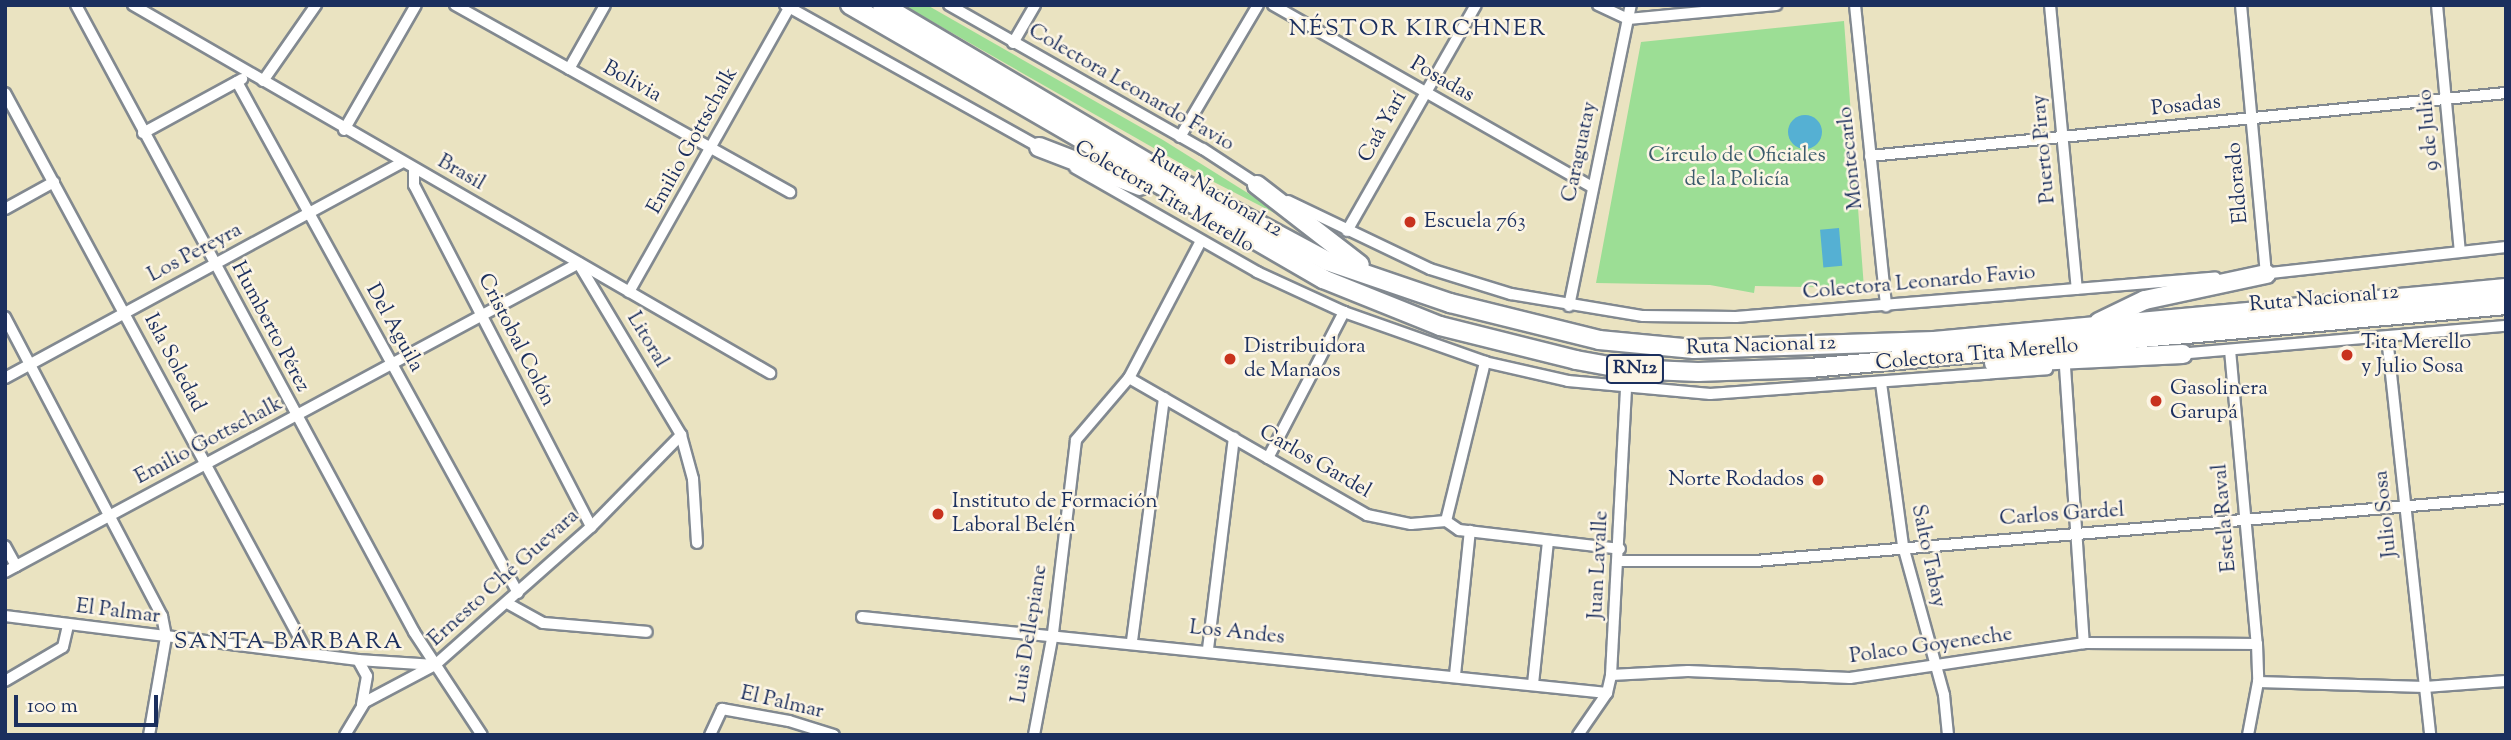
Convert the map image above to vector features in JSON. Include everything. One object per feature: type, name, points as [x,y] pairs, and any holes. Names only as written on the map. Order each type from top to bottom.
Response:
[{"type":"highway","name":"Ruta Nacional 12","points":[[850,5],[1216,220],[1322,279],[1440,326],[1513,347],[1626,369],[1698,372],[1865,364],[2506,305]]},
{"type":"highway","name":"Ruta Nacional 12","points":[[882,5],[1273,235],[1390,284],[1517,323],[1599,340],[1694,349],[1934,341],[2506,288]]},
{"type":"highway","points":[[1039,147],[1081,160],[1216,220]]},
{"type":"highway","points":[[1257,185],[1326,242],[1390,284]]},
{"type":"highway","points":[[2090,327],[2145,300],[2266,274]]},
{"type":"highway","points":[[1865,364],[1925,367],[2183,354]]},
{"type":"street","name":"Humberto Pérez","points":[[76,5],[296,415],[435,665],[482,735]]},
{"type":"street","name":"Brasil","points":[[133,5],[344,130],[770,373]]},
{"type":"street","points":[[263,81],[316,5]]},
{"type":"street","points":[[344,130],[416,5]]},
{"type":"street","name":"Bolivia","points":[[455,5],[790,192]]},
{"type":"street","points":[[569,69],[605,5]]},
{"type":"street","name":"Colectora Leonardo Favio","points":[[949,5],[1180,137],[1257,185],[1347,232],[1430,269],[1569,306],[1643,316],[1736,317],[2266,274],[2506,247]]},
{"type":"street","points":[[1013,43],[1035,5]]},
{"type":"street","points":[[1180,137],[1258,5]]},
{"type":"street","name":"Posadas","points":[[1273,5],[1592,187]]},
{"type":"street","name":"Caá Yarí","points":[[1347,232],[1476,5]]},
{"type":"street","points":[[1598,5],[1628,19],[1776,5]]},
{"type":"street","name":"Caraguatay","points":[[1569,306],[1631,5]]},
{"type":"street","name":"Montecarlo","points":[[1855,5],[1886,306]]},
{"type":"street","name":"Puerto Piray","points":[[2050,5],[2077,289]]},
{"type":"street","name":"Eldorado","points":[[2241,5],[2266,274]]},
{"type":"street","name":"9 de Julio","points":[[2437,5],[2460,251]]},
{"type":"street","name":"Colectora Tita Merello","points":[[787,7],[1039,147],[1201,241],[1345,312],[1485,362],[1626,389],[1710,394],[1881,383],[2506,326]]},
{"type":"street","name":"Emilio Gottschalk","points":[[629,292],[711,149],[787,7]]},
{"type":"street","points":[[143,133],[250,75]]},
{"type":"street","name":"Del Aguila","points":[[237,82],[518,593]]},
{"type":"street","name":"Isla Soledad","points":[[5,93],[307,652]]},
{"type":"street","name":"Posadas","points":[[1870,156],[2506,93]]},
{"type":"street","name":"Los Pereyra","points":[[5,378],[402,162]]},
{"type":"street","name":"Cristobal Colón","points":[[414,169],[414,185],[591,527]]},
{"type":"street","points":[[5,209],[54,182]]},
{"type":"street","name":"Luis Dellepiane","points":[[1034,735],[1053,633],[1076,440],[1129,378],[1201,241]]},
{"type":"street","name":"Emilio Gottschalk","points":[[5,572],[579,263]]},
{"type":"street","name":"Litoral","points":[[579,263],[681,435],[693,479],[697,543]]},
{"type":"street","points":[[1268,458],[1345,312]]},
{"type":"street","points":[[5,317],[112,515],[162,616],[166,637],[149,735]]},
{"type":"street","name":"Julio Sosa","points":[[2387,337],[2430,735]]},
{"type":"street","name":"Estela Raval","points":[[2230,350],[2258,682],[2248,735]]},
{"type":"street","points":[[1446,521],[1485,362]]},
{"type":"street","points":[[2065,367],[2080,533],[2084,643]]},
{"type":"street","name":"Carlos Gardel","points":[[1129,378],[1367,515],[1411,524],[1446,521],[1470,531],[1620,555],[1755,561],[1903,546],[2245,524],[2506,498]]},
{"type":"street","name":"Salto Tabay","points":[[1881,383],[1903,546],[1944,695],[1948,735]]},
{"type":"street","name":"Juan Lavalle","points":[[1578,735],[1607,693],[1611,675],[1620,555],[1626,389]]},
{"type":"street","points":[[1132,641],[1164,398]]},
{"type":"street","name":"Ernesto Ché Guevara","points":[[362,705],[435,665],[591,527],[681,435]]},
{"type":"street","points":[[1208,649],[1234,438]]},
{"type":"street","points":[[1455,675],[1470,531]]},
{"type":"street","points":[[1534,684],[1548,542]]},
{"type":"street","points":[[5,547],[16,566]]},
{"type":"street","points":[[507,603],[542,623],[647,632]]},
{"type":"street","name":"El Palmar","points":[[5,617],[358,660],[435,665]]},
{"type":"street","name":"Los Andes","points":[[862,617],[1132,641],[1607,693]]},
{"type":"street","points":[[5,681],[63,647],[68,626]]},
{"type":"street","name":"Polaco Goyeneche","points":[[1611,675],[1688,671],[1850,678],[2084,643],[2256,645]]},
{"type":"street","points":[[345,735],[362,705],[368,677],[358,660]]},
{"type":"street","points":[[2258,682],[2426,687],[2506,681]]},
{"type":"street","name":"El Palmar","points":[[710,735],[722,709],[789,721],[834,735]]},
{"type":"green space","points":[[903,5],[927,5],[1163,140],[1302,227],[1208,179]]},
{"type":"green space","name":"Círculo de Oficiales de la Policía","points":[[1844,21],[1864,288],[1755,286],[1754,293],[1710,285],[1596,283],[1641,42]]},
{"type":"water","points":[[1805,115],[1817,120],[1822,132],[1817,144],[1805,149],[1793,144],[1788,132],[1793,120]]},
{"type":"water","points":[[1839,228],[1842,266],[1823,268],[1820,230]]},
{"type":"place","name":"Escuela 763","points":[[1410,222]]},
{"type":"place","name":"Tita Merello y Julio Sosa","points":[[2347,355]]},
{"type":"place","name":"Distribuidora de Manaos","points":[[1230,359]]},
{"type":"place","name":"Gasolinera Garupá","points":[[2156,401]]},
{"type":"place","name":"Norte Rodados","points":[[1818,480]]},
{"type":"place","name":"Instituto de Formación Laboral Belén","points":[[938,514]]},
{"type":"district","name":"NÉSTOR KIRCHNER","points":[[1418,30]]},
{"type":"district","name":"SANTA BÁRBARA","points":[[289,643]]}]
